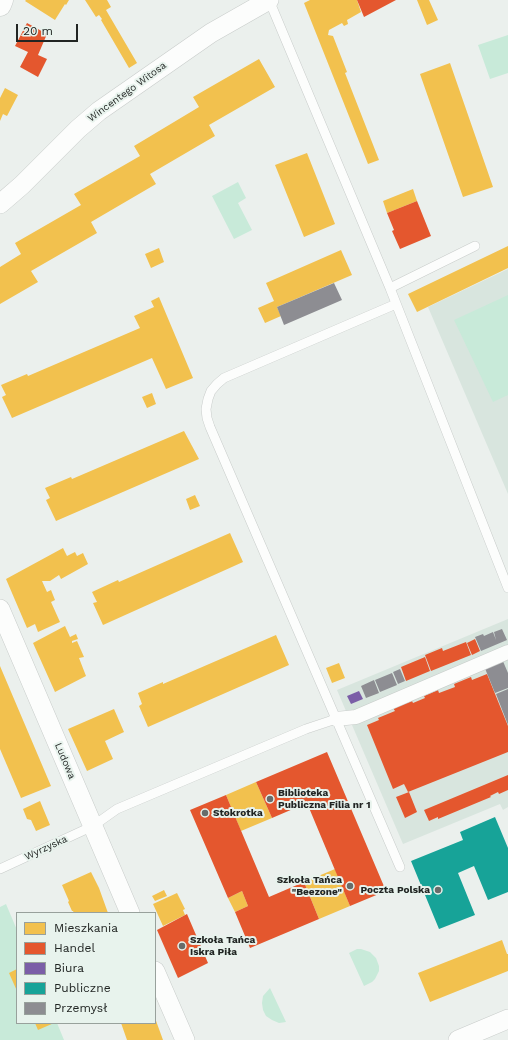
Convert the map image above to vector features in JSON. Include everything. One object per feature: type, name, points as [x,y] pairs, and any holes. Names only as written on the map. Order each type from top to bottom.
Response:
[{"type":"street","points":[[0,4],[2,0]]},
{"type":"street","name":"Wincentego Witosa","points":[[0,204],[22,185],[78,129],[99,111],[211,33],[269,0]]},
{"type":"street","name":"Ludowa","points":[[0,609],[130,912]]},
{"type":"street","points":[[336,719],[356,717],[508,652]]},
{"type":"street","points":[[156,973],[184,1040]]},
{"type":"street","points":[[458,1040],[508,1019]]},
{"type":"lane","points":[[269,0],[390,288],[508,588]]},
{"type":"lane","points":[[390,288],[475,246]]},
{"type":"lane","points":[[396,304],[224,378],[211,391],[206,409],[210,427],[400,867]]},
{"type":"lane","name":"Wyrzyska","points":[[0,869],[93,826],[117,809],[306,729],[336,719]]},
{"type":"shaded area","points":[[508,269],[508,494],[428,307]]},
{"type":"shaded area","points":[[508,619],[508,807],[503,810],[500,804],[403,844],[337,690]]},
{"type":"green space","points":[[508,35],[508,73],[490,79],[478,45]]},
{"type":"green space","points":[[238,182],[246,198],[238,203],[252,230],[234,239],[212,196]]},
{"type":"green space","points":[[508,295],[508,395],[493,402],[454,320]]},
{"type":"green space","points":[[6,904],[16,928],[16,1024],[57,1024],[64,1040],[0,1040],[0,907]]},
{"type":"green space","points":[[357,949],[370,952],[376,958],[379,966],[379,971],[375,979],[364,986],[349,953]]},
{"type":"green space","points":[[270,988],[286,1022],[279,1023],[272,1020],[266,1016],[263,1010],[263,996]]},
{"type":"building: Mieszkania","points":[[69,0],[55,20],[25,1]]},
{"type":"building: Mieszkania","points":[[85,0],[107,0],[111,7],[106,10],[137,63],[129,68],[101,20],[102,19],[99,15],[96,17]]},
{"type":"building: Mieszkania","points":[[310,0],[357,0],[361,12],[347,20],[348,24],[344,26],[342,23],[329,30],[328,35],[333,36],[347,72],[345,73],[379,160],[368,164],[304,3]]},
{"type":"building: Mieszkania","points":[[417,0],[429,0],[438,20],[427,25]]},
{"type":"building: Mieszkania","points":[[259,59],[275,87],[209,125],[215,136],[150,174],[156,184],[91,222],[97,233],[31,271],[38,282],[0,304],[0,267],[21,254],[15,243],[81,205],[74,194],[140,156],[134,146],[199,107],[193,97]]},
{"type":"building: Mieszkania","points":[[450,63],[493,187],[463,197],[420,74]]},
{"type":"building: Mieszkania","points":[[5,88],[18,95],[7,116],[3,114],[0,121],[0,98]]},
{"type":"building: Mieszkania","points":[[307,153],[335,224],[304,237],[275,165]]},
{"type":"building: Mieszkania","points":[[413,189],[417,201],[387,213],[383,201]]},
{"type":"building: Mieszkania","points":[[508,246],[508,268],[417,312],[408,294]]},
{"type":"building: Mieszkania","points":[[159,248],[164,262],[151,268],[145,254]]},
{"type":"building: Mieszkania","points":[[341,250],[352,275],[277,307],[281,316],[265,323],[258,308],[274,301],[266,283]]},
{"type":"building: Mieszkania","points":[[159,297],[193,378],[166,389],[152,358],[12,418],[2,397],[6,395],[1,385],[27,374],[28,376],[140,328],[134,316],[154,307],[151,301]]},
{"type":"building: Mieszkania","points":[[152,393],[156,404],[147,408],[142,397]]},
{"type":"building: Mieszkania","points":[[184,431],[199,459],[56,521],[46,500],[50,498],[45,488],[71,477],[72,479]]},
{"type":"building: Mieszkania","points":[[195,495],[200,506],[190,510],[186,499]]},
{"type":"building: Mieszkania","points":[[230,533],[243,562],[103,625],[93,603],[97,602],[92,592],[118,580],[119,582]]},
{"type":"building: Mieszkania","points":[[63,548],[67,556],[75,552],[77,556],[83,553],[88,564],[61,579],[59,575],[50,581],[42,581],[47,592],[51,590],[55,600],[51,602],[60,622],[38,632],[35,624],[27,628],[6,579]]},
{"type":"building: Mieszkania","points":[[65,626],[70,637],[76,634],[78,639],[72,641],[72,643],[77,641],[84,657],[79,658],[86,676],[55,692],[33,643]]},
{"type":"building: Mieszkania","points":[[276,635],[289,665],[148,727],[139,706],[142,704],[138,693],[163,682],[163,684]]},
{"type":"building: Mieszkania","points":[[339,663],[345,678],[332,683],[326,668]]},
{"type":"building: Mieszkania","points":[[0,666],[51,786],[21,798],[0,749]]},
{"type":"building: Mieszkania","points":[[114,709],[124,732],[105,741],[113,759],[87,771],[68,729]]},
{"type":"building: Mieszkania","points":[[256,782],[272,818],[241,831],[226,795]]},
{"type":"building: Mieszkania","points":[[40,801],[50,825],[36,831],[31,820],[27,819],[23,809]]},
{"type":"building: Mieszkania","points":[[335,869],[350,906],[319,919],[304,882]]},
{"type":"building: Mieszkania","points":[[91,872],[99,888],[108,912],[74,912],[62,885]]},
{"type":"building: Mieszkania","points":[[164,890],[167,896],[155,901],[152,896]]},
{"type":"building: Mieszkania","points":[[242,891],[248,906],[235,912],[228,898]]},
{"type":"building: Mieszkania","points":[[177,893],[185,909],[183,910],[185,915],[163,926],[153,904]]},
{"type":"building: Mieszkania","points":[[502,940],[508,954],[508,971],[430,1002],[418,973]]},
{"type":"building: Mieszkania","points":[[16,970],[16,989],[9,973]]},
{"type":"building: Mieszkania","points":[[156,1021],[163,1040],[127,1040],[121,1024],[156,1024]]},
{"type":"building: Mieszkania","points":[[35,1024],[52,1024],[38,1030]]},
{"type":"building: Handel","points":[[357,0],[396,0],[364,17]]},
{"type":"building: Handel","points":[[27,23],[47,34],[38,55],[47,59],[38,77],[20,67],[28,52],[15,46]]},
{"type":"building: Handel","points":[[417,201],[431,236],[400,249],[392,231],[394,230],[387,213]]},
{"type":"building: Handel","points":[[475,639],[480,651],[472,655],[467,643]]},
{"type":"building: Handel","points":[[466,642],[471,655],[431,671],[425,655],[442,648],[443,651]]},
{"type":"building: Handel","points":[[425,657],[430,671],[406,681],[401,667]]},
{"type":"building: Handel","points":[[487,674],[508,726],[508,752],[408,792],[404,784],[393,789],[367,725],[379,720],[378,718],[395,711],[393,708],[412,701],[413,703],[438,690],[439,693],[455,687],[454,684],[471,677],[472,680]]},
{"type":"building: Handel","points":[[327,752],[386,891],[350,906],[307,803],[272,818],[256,782]]},
{"type":"building: Handel","points":[[508,775],[508,790],[499,794],[498,792],[490,796],[491,797],[438,819],[438,817],[429,821],[424,810]]},
{"type":"building: Handel","points":[[409,792],[417,812],[405,818],[396,797]]},
{"type":"building: Handel","points":[[226,795],[269,897],[304,882],[319,919],[250,948],[235,912],[248,906],[242,891],[228,898],[190,810]]},
{"type":"building: Handel","name":"Szkoła Tańca Iskra Piła","points":[[187,914],[208,963],[178,978],[157,930]]},
{"type":"building: Biura","points":[[359,691],[363,699],[351,704],[347,696]]},
{"type":"building: Publiczne","points":[[495,817],[508,848],[508,892],[488,900],[474,866],[458,873],[475,915],[439,929],[411,861],[463,840],[460,832]]},
{"type":"building: Przemysł","points":[[334,283],[342,300],[284,325],[277,307]]},
{"type":"building: Przemysł","points":[[502,629],[507,640],[481,651],[475,637],[483,634],[484,636],[493,632],[496,640],[494,632]]},
{"type":"building: Przemysł","points":[[502,659],[508,673],[508,688],[495,693],[484,666]]},
{"type":"building: Przemysł","points":[[400,669],[405,681],[398,684],[393,672]]},
{"type":"building: Przemysł","points":[[392,673],[397,685],[380,692],[375,680]]},
{"type":"building: Przemysł","points":[[374,680],[379,693],[366,698],[361,686]]},
{"type":"building: Przemysł","points":[[508,689],[508,725],[496,694]]},
{"type":"place","name":"Biblioteka Publiczna Filia nr 1","points":[[270,799]]},
{"type":"place","name":"Stokrotka","points":[[205,813]]},
{"type":"place","name":"Szkoła Tańca \"Beezone\"","points":[[350,886]]},
{"type":"place","name":"Poczta Polska","points":[[438,890]]},
{"type":"place","name":"Szkoła Tańca Iskra Piła","points":[[182,946]]}]
